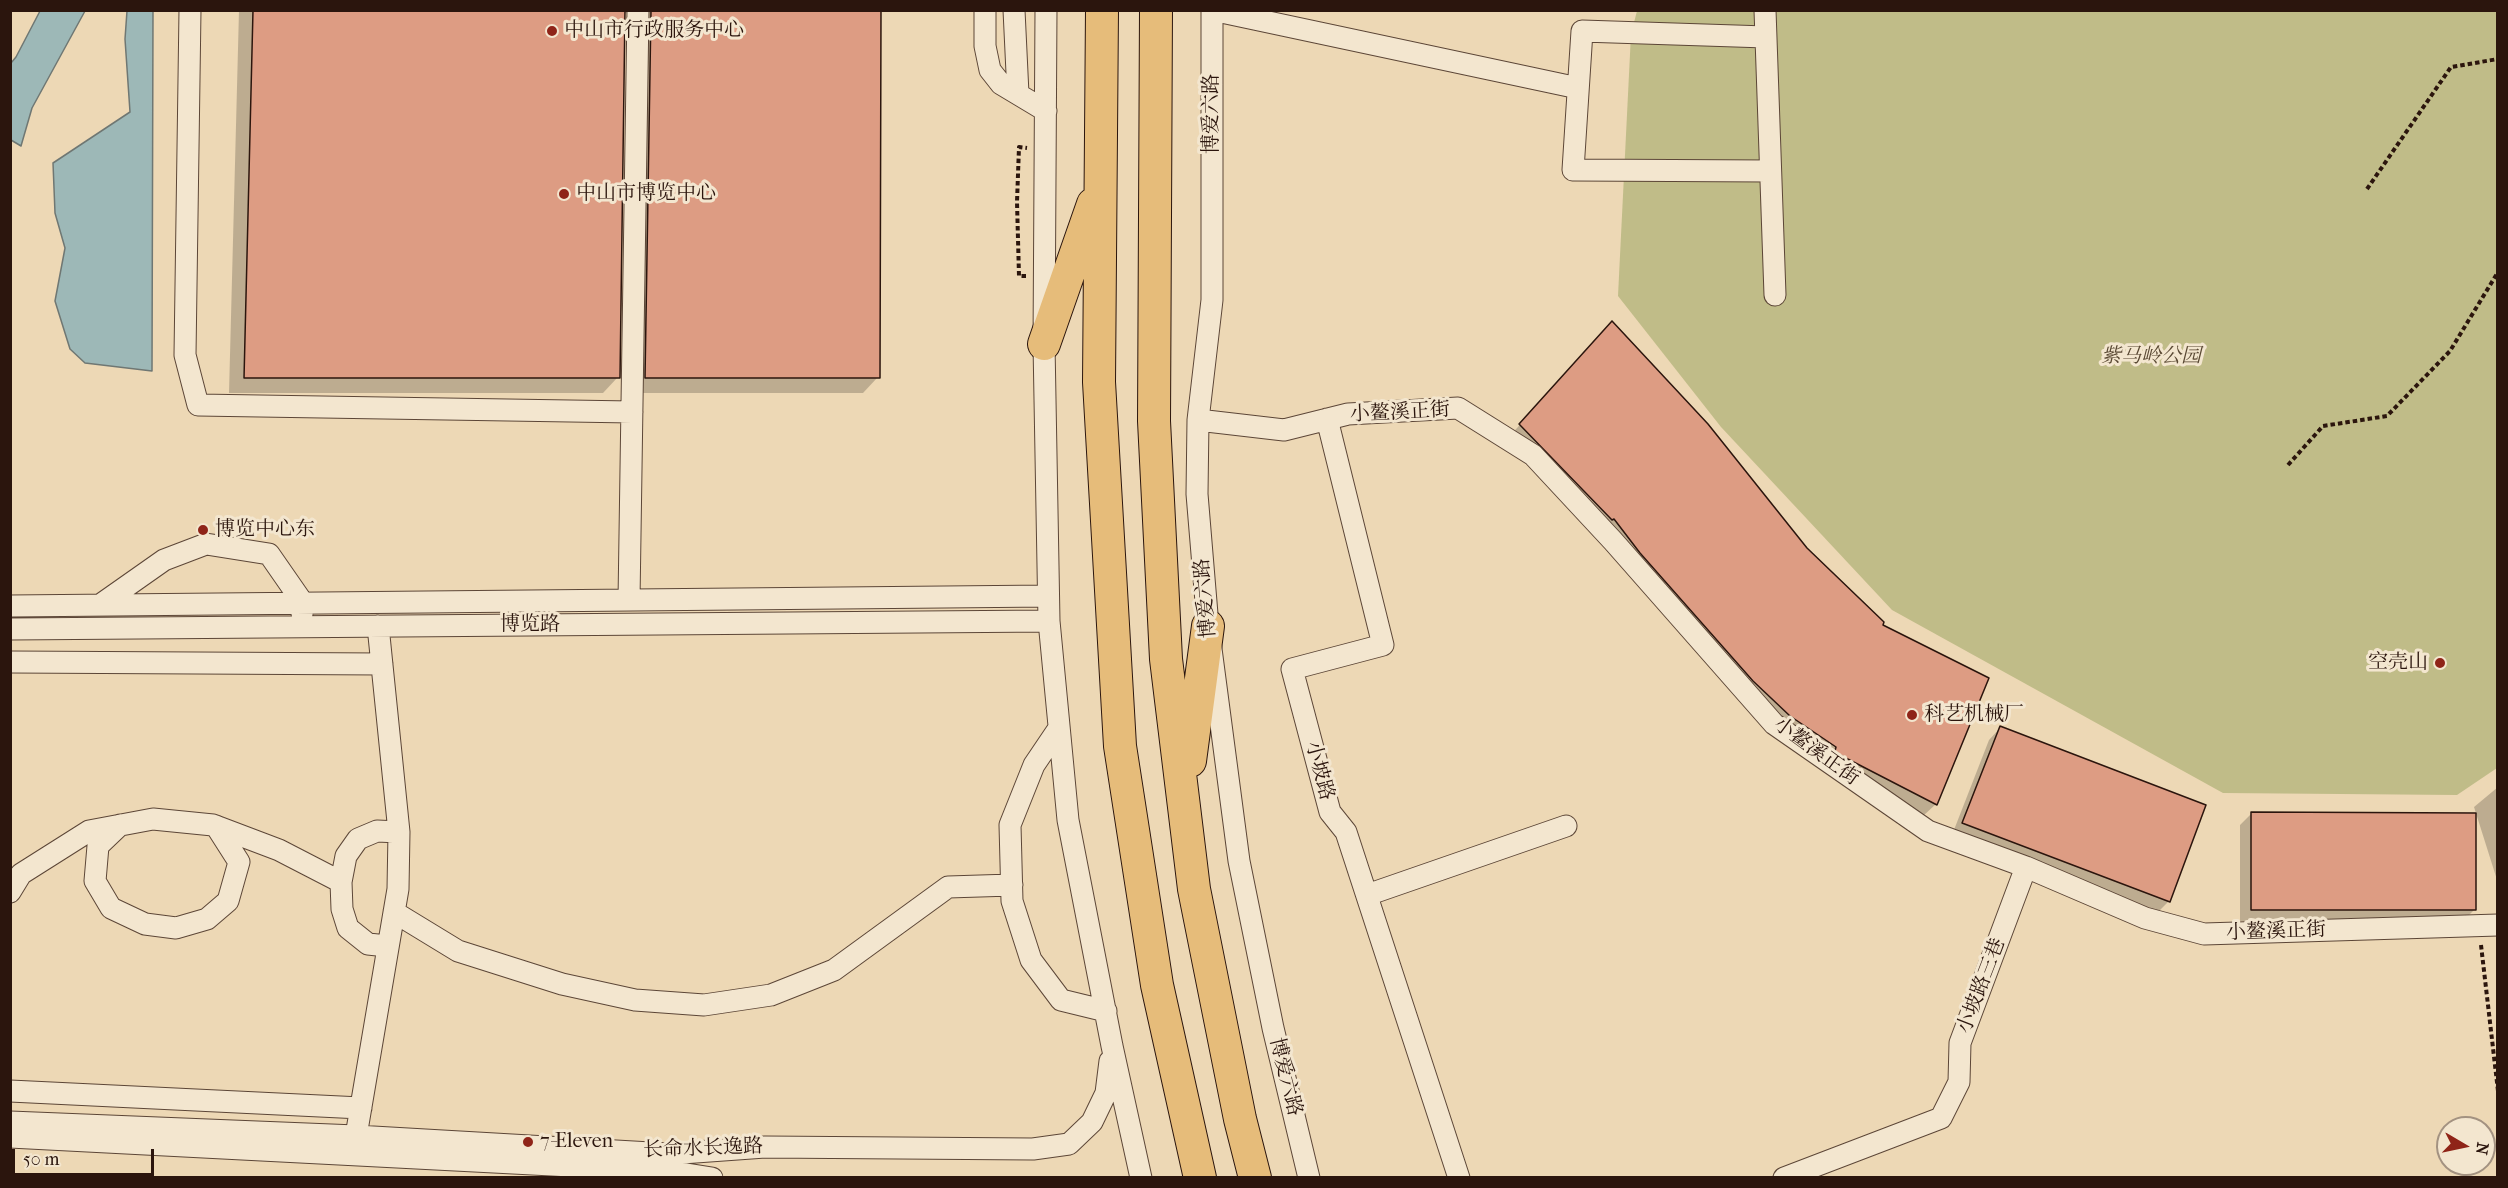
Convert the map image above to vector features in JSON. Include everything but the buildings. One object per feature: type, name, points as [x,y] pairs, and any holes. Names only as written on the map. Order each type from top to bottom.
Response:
[{"type":"highway","points":[[1102,10],[1099,382],[1120,746],[1157,985],[1200,1178]]},
{"type":"highway","points":[[1156,10],[1154,421],[1166,659],[1194,889],[1240,1119],[1255,1178]]},
{"type":"highway","points":[[1044,344],[1102,178]]},
{"type":"highway","points":[[1184,806],[1208,626]]},
{"type":"street","points":[[190,10],[185,355],[198,405],[632,412]]},
{"type":"street","points":[[629,600],[638,10]]},
{"type":"street","points":[[984,10],[985,46],[990,70],[1001,84],[1046,111]]},
{"type":"street","points":[[1014,10],[1018,94]]},
{"type":"street","points":[[1046,10],[1044,344],[1049,621],[1068,820],[1112,1046],[1141,1178]]},
{"type":"street","points":[[1212,10],[1578,88]]},
{"type":"street","name":"博爱六路","points":[[1212,10],[1212,300],[1198,420],[1197,494],[1208,626],[1239,861],[1273,1028],[1309,1178]]},
{"type":"street","points":[[1765,10],[1775,295]]},
{"type":"street","points":[[1766,37],[1582,31],[1573,170],[1770,171]]},
{"type":"street","name":"小鳌溪正街","points":[[1198,420],[1284,429],[1348,414],[1458,408],[1533,455],[1613,541],[1774,724],[1928,831],[2026,867],[2145,918],[2204,934],[2488,926]]},
{"type":"street","name":"小坡路","points":[[1327,419],[1383,645],[1292,669],[1330,812],[1346,832],[1459,1178]]},
{"type":"street","points":[[100,605],[164,560],[206,544],[269,554],[303,603],[302,627]]},
{"type":"street","name":"博览路","points":[[10,606],[1048,596]]},
{"type":"street","name":"博览路","points":[[10,629],[1049,621]]},
{"type":"street","points":[[356,1136],[398,889],[399,832],[378,626]]},
{"type":"street","points":[[10,662],[382,664]]},
{"type":"street","points":[[1059,728],[1034,765],[1010,825],[1012,901],[1031,960],[1061,1000],[1106,1011]]},
{"type":"street","points":[[10,892],[21,874],[89,831],[153,819],[216,826],[279,850],[341,882]]},
{"type":"street","points":[[120,825],[98,846],[95,881],[111,908],[145,924],[176,928],[207,919],[228,900],[239,862],[216,826]]},
{"type":"street","points":[[1367,895],[1566,826]]},
{"type":"street","points":[[387,946],[368,944],[348,928],[342,909],[341,882],[346,856],[358,839],[377,831],[399,832]]},
{"type":"street","name":"小坡路三巷","points":[[1784,1178],[1941,1118],[1959,1082],[1960,1043],[2026,867]]},
{"type":"street","points":[[394,912],[458,951],[562,984],[634,1000],[704,1005],[771,995],[834,970],[948,887],[1012,885]]},
{"type":"street","name":"长命水长逸路","points":[[10,1122],[356,1136],[562,1164],[765,1147],[1033,1149],[1069,1144],[1092,1122],[1106,1093],[1112,1046]]},
{"type":"street","points":[[10,1091],[361,1108]]},
{"type":"street","name":"长命水长逸路","points":[[10,1137],[562,1164],[668,1171],[712,1178]]},
{"type":"path","points":[[2367,189],[2451,68],[2498,59]]},
{"type":"path","points":[[1045,276],[1019,276],[1017,202],[1019,147],[1046,148]]},
{"type":"path","points":[[2288,465],[2323,426],[2387,416],[2450,351],[2498,272]]},
{"type":"path","points":[[2488,926],[2498,1091]]},
{"type":"green space","name":"紫马岭公园","points":[[1637,11],[2497,11],[2497,768],[2457,795],[2223,793],[1892,610],[1721,427],[1618,296],[1631,34]]},
{"type":"water","points":[[40,11],[85,11],[32,108],[21,146],[11,140],[11,63]]},
{"type":"water","points":[[127,11],[153,11],[152,371],[85,363],[70,349],[55,301],[65,248],[55,213],[53,163],[130,112],[125,39]]},
{"type":"place","name":"中山市行政服务中心","points":[[552,31]]},
{"type":"place","name":"中山市博览中心","points":[[564,194]]},
{"type":"place","name":"博览中心东","points":[[203,530]]},
{"type":"place","name":"空壳山","points":[[2440,663]]},
{"type":"place","name":"科艺机械厂","points":[[1912,715]]},
{"type":"place","name":"7-Eleven","points":[[528,1142]]}]
